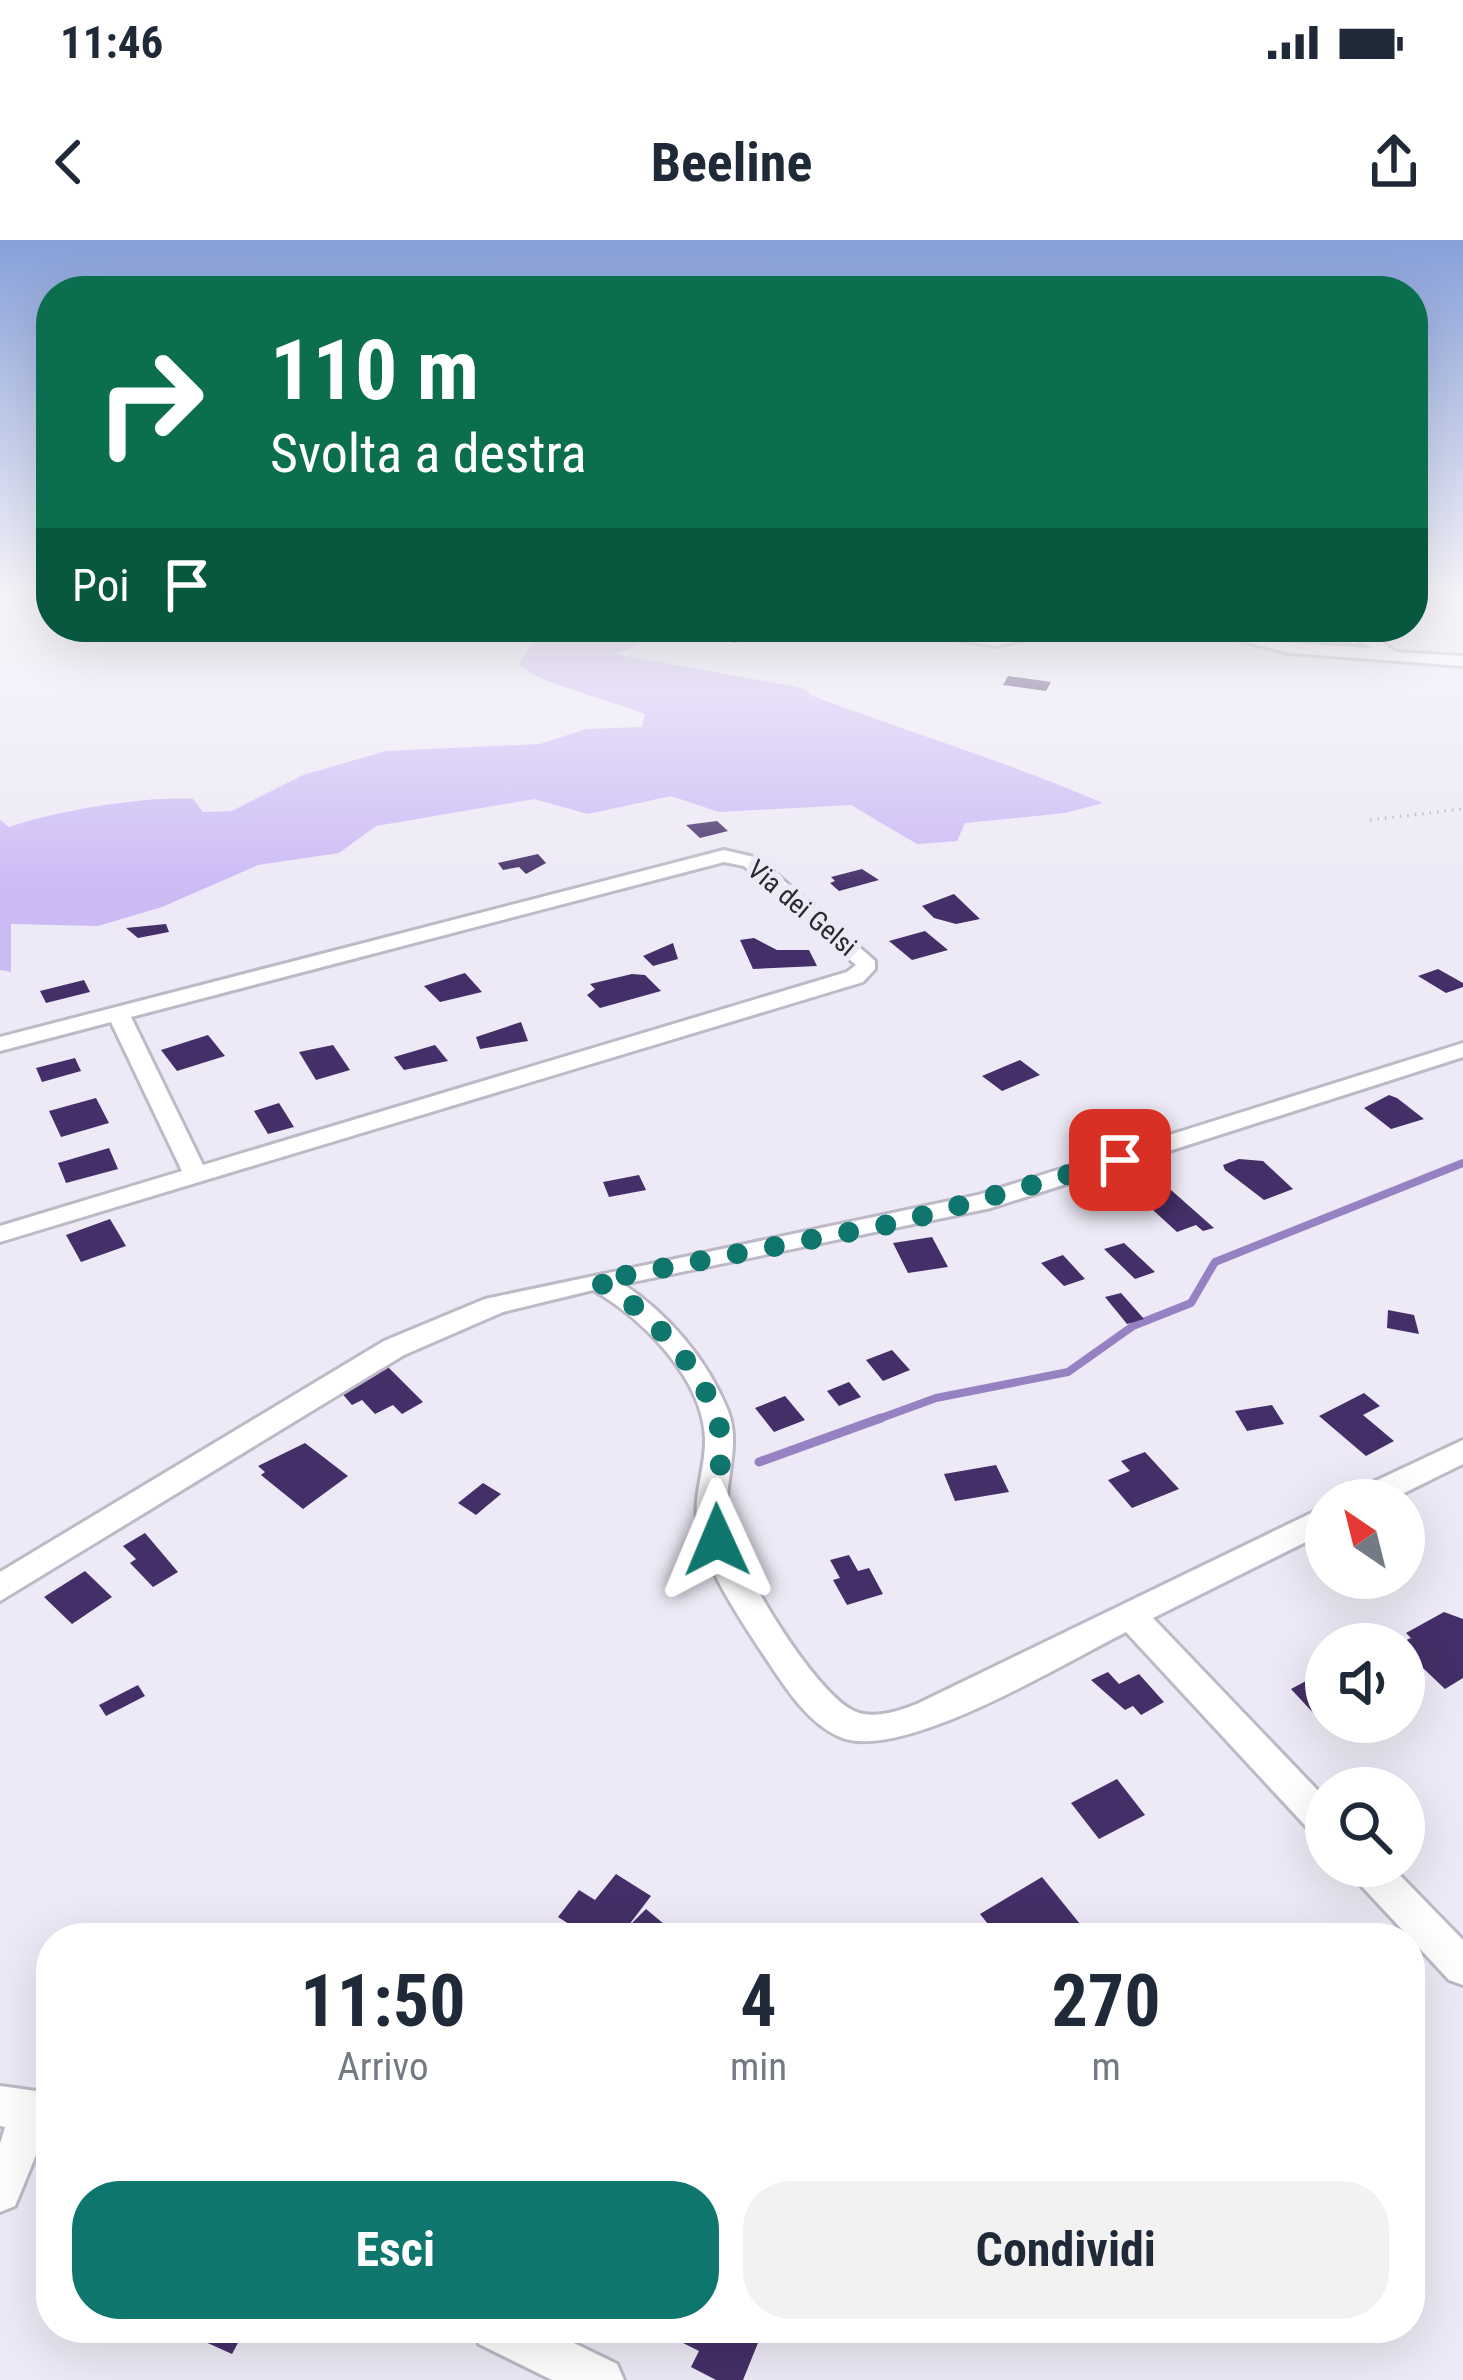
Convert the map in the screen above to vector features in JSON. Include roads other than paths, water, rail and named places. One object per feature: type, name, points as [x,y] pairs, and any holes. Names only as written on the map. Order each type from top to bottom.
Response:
[{"type":"street","name":"Via dei Gelsi","points":[[0,1044],[730,856],[751,862],[868,965],[855,977],[0,1234]]},
{"type":"street","points":[[118,1013],[196,1175]]},
{"type":"street","points":[[0,1588],[412,1338],[495,1304],[959,1208],[1463,1050]]},
{"type":"street","points":[[596,1281],[647,1314],[710,1403],[721,1433],[712,1510],[723,1558],[769,1634],[837,1721],[875,1729],[906,1723],[1305,1528]]},
{"type":"street","points":[[1405,1479],[1463,1450]]},
{"type":"street","points":[[1130,1615],[1305,1801]]},
{"type":"street","points":[[1387,1887],[1421,1923]]},
{"type":"street","points":[[1425,1927],[1463,1967]]},
{"type":"street","points":[[0,2191],[22,2143],[27,2110]]},
{"type":"street","points":[[526,2343],[601,2380]]},
{"type":"waterway","points":[[873,1421],[936,1398],[1068,1372],[1133,1326],[1191,1303],[1215,1262],[1463,1163]]},
{"type":"waterway","points":[[759,1462],[881,1418]]}]
